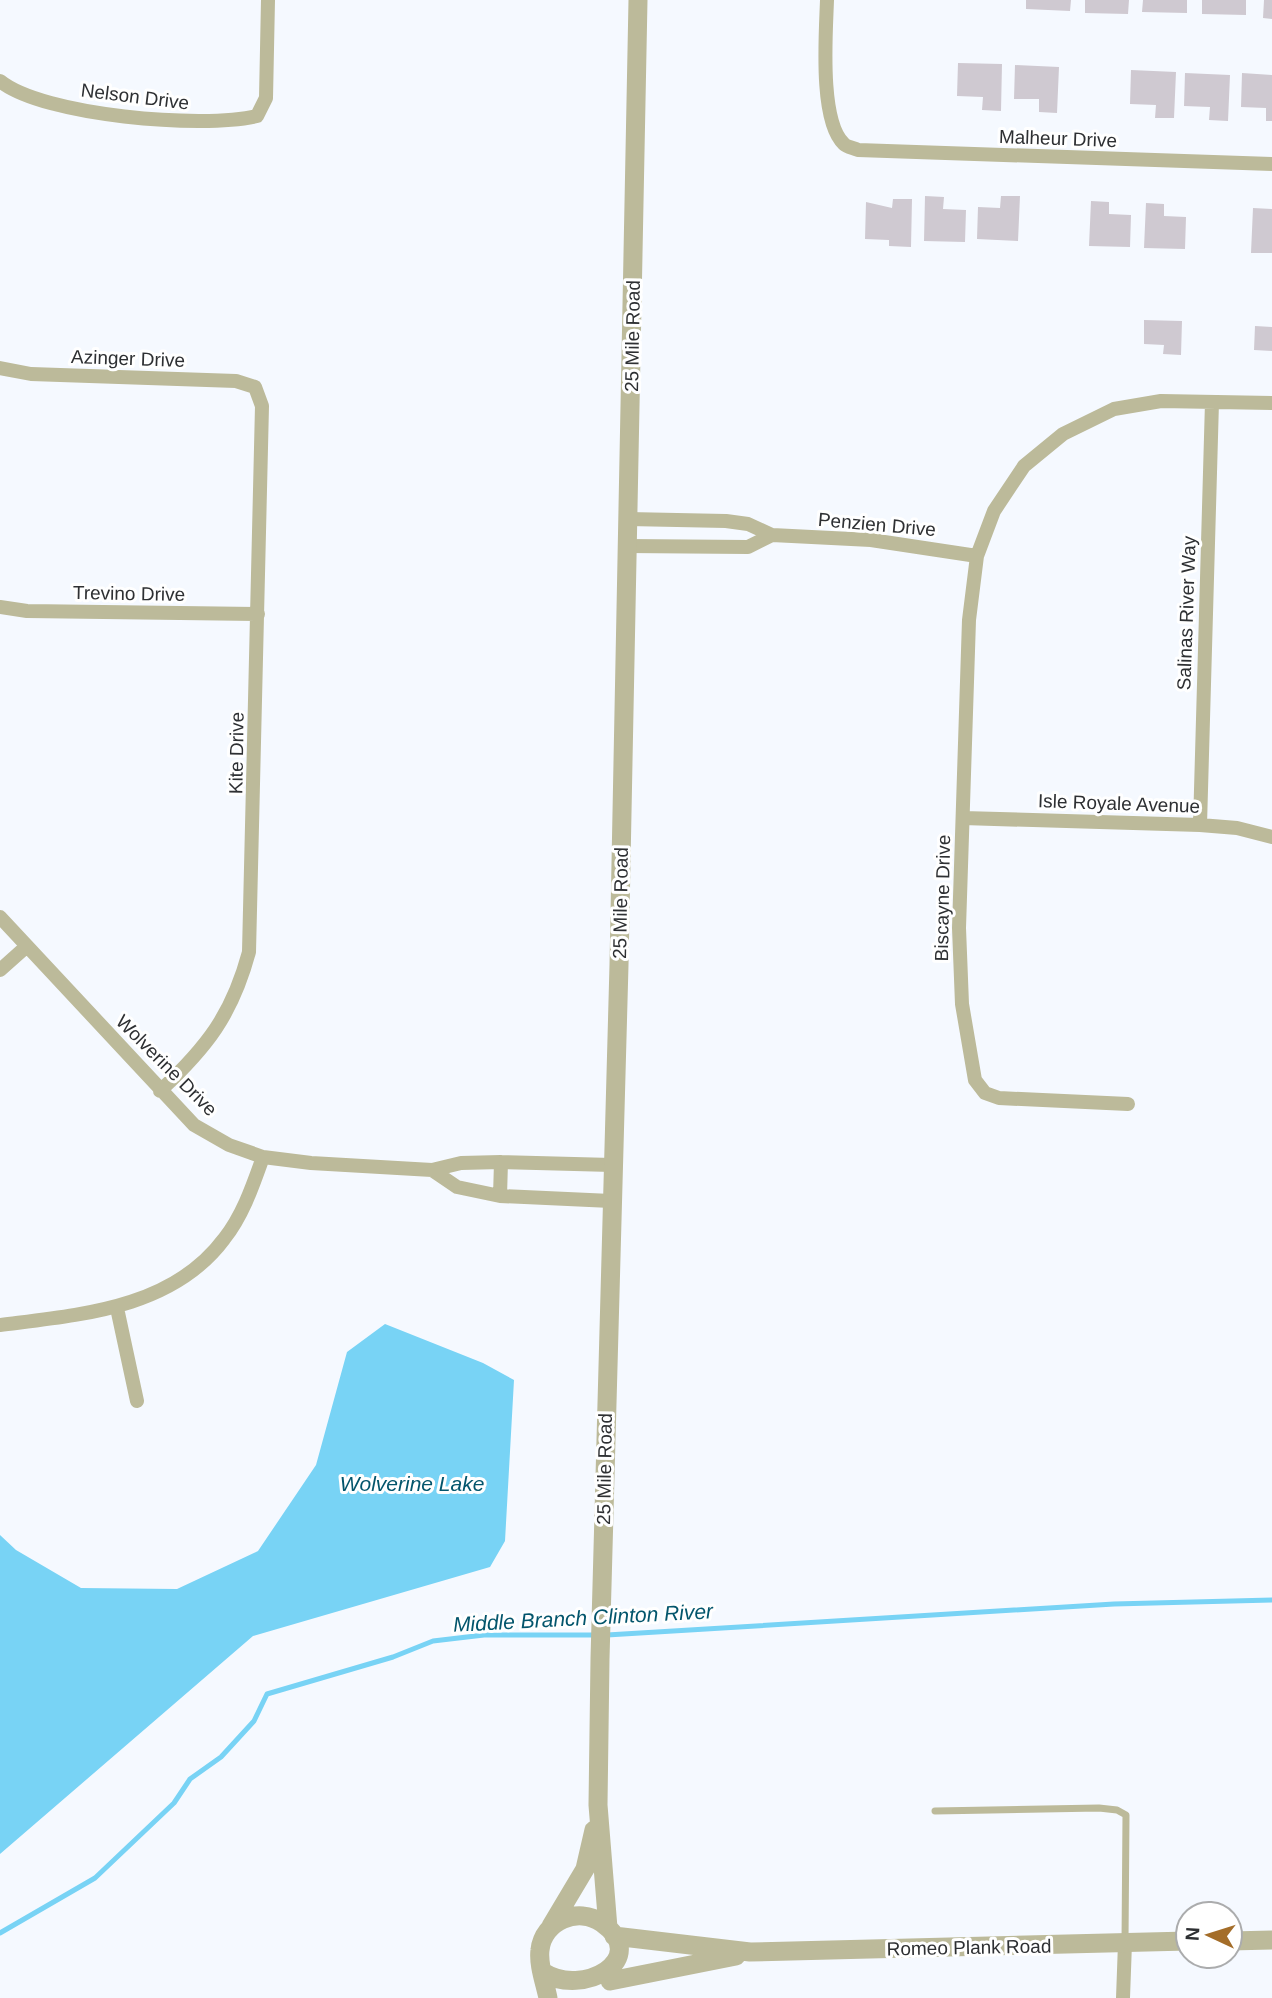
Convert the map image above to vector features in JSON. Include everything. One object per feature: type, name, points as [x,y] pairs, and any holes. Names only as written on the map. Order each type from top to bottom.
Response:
[{"type":"street","name":"Nelson Drive","points":[[0,81],[29,98],[61,107],[195,123],[257,116],[265,104],[268,0]]},
{"type":"street","name":"25 Mile Road","points":[[611,1932],[598,1805],[600,1659],[638,0]]},
{"type":"street","name":"Malheur Drive","points":[[827,0],[829,107],[833,127],[844,144],[858,150],[1272,164]]},
{"type":"street","name":"Azinger Drive","points":[[0,368],[31,374],[236,381],[256,387]]},
{"type":"street","name":"Kite Drive","points":[[160,1091],[192,1061],[218,1030],[232,1006],[249,952],[262,406],[256,387]]},
{"type":"street","name":"Biscayne Drive","points":[[1128,1104],[999,1098],[985,1093],[975,1080],[962,1004],[960,973],[969,620],[977,556],[995,511],[1024,466],[1063,434],[1114,409],[1161,401],[1272,403]]},
{"type":"street","name":"Salinas River Way","points":[[1200,825],[1212,402]]},
{"type":"street","name":"Penzien Drive","points":[[628,519],[726,521],[748,524],[772,535],[871,540],[977,556]]},
{"type":"street","name":"Penzien Drive","points":[[627,546],[748,547],[772,535]]},
{"type":"street","name":"Trevino Drive","points":[[0,607],[27,611],[258,614]]},
{"type":"street","name":"Isle Royale Avenue","points":[[963,818],[1200,825],[1237,828],[1272,837]]},
{"type":"street","name":"Wolverine Drive","points":[[0,917],[194,1125],[229,1144],[263,1157],[432,1170],[461,1163],[612,1165]]},
{"type":"street","points":[[0,970],[27,946]]},
{"type":"street","points":[[0,1325],[117,1308],[152,1295],[175,1282],[224,1240],[247,1200],[263,1157]]},
{"type":"street","points":[[500,1196],[501,1162]]},
{"type":"street","name":"Wolverine Drive","points":[[432,1170],[457,1187],[500,1196],[611,1201]]},
{"type":"street","points":[[117,1308],[137,1401]]},
{"type":"street","name":"25 Mile Road","points":[[545,1935],[575,1890],[585,1869],[598,1805]]},
{"type":"street","points":[[542,1972],[560,1991],[586,1995],[601,1990],[619,1959],[611,1932],[599,1921],[575,1915],[552,1925],[540,1947],[542,1972],[548,1998]]},
{"type":"street","name":"Romeo Plank Road","points":[[611,1932],[750,1952],[1174,1941]]},
{"type":"street","points":[[1244,1941],[1272,1940]]},
{"type":"street","points":[[1124,1998],[1125,1943]]},
{"type":"street","name":"Romeo Plank Road","points":[[601,1990],[750,1952]]},
{"type":"lane","points":[[935,1811],[1098,1808],[1118,1810],[1126,1815],[1125,1943]]},
{"type":"water","name":"Wolverine Lake","points":[[385,1324],[483,1363],[514,1380],[505,1541],[490,1567],[253,1636],[0,1854],[0,1535],[16,1550],[81,1588],[177,1589],[258,1551],[316,1465],[347,1352]]},
{"type":"building","points":[[1026,0],[1071,0],[1070,11],[1026,9]]},
{"type":"building","points":[[1085,0],[1129,0],[1128,14],[1085,13]]},
{"type":"building","points":[[1143,0],[1187,0],[1187,13],[1142,12]]},
{"type":"building","points":[[1202,0],[1246,0],[1246,15],[1202,14]]},
{"type":"building","points":[[1264,0],[1272,0],[1272,19],[1263,18]]},
{"type":"building","points":[[958,63],[1002,64],[1001,111],[982,110],[983,97],[957,96]]},
{"type":"building","points":[[1015,65],[1059,67],[1057,113],[1039,112],[1039,99],[1014,99]]},
{"type":"building","points":[[1131,70],[1176,72],[1174,118],[1155,118],[1156,105],[1130,104]]},
{"type":"building","points":[[1185,73],[1230,75],[1228,121],[1209,120],[1210,107],[1184,106]]},
{"type":"building","points":[[1242,73],[1272,75],[1272,121],[1266,121],[1266,108],[1241,107]]},
{"type":"building","points":[[925,196],[944,197],[943,209],[966,210],[965,242],[924,241]]},
{"type":"building","points":[[1001,196],[1020,196],[1018,241],[977,239],[978,207],[1000,208]]},
{"type":"building","points":[[893,199],[912,199],[911,247],[889,246],[889,240],[865,239],[866,202],[892,208]]},
{"type":"building","points":[[1091,201],[1109,202],[1109,214],[1131,215],[1130,247],[1089,246]]},
{"type":"building","points":[[1146,203],[1164,204],[1164,216],[1186,217],[1185,249],[1144,248]]},
{"type":"building","points":[[1253,208],[1272,209],[1272,253],[1251,253]]},
{"type":"building","points":[[1144,320],[1182,321],[1181,355],[1163,354],[1164,345],[1144,344]]},
{"type":"building","points":[[1255,326],[1272,327],[1272,351],[1254,350]]},
{"type":"waterway","name":"Middle Branch Clinton River","points":[[0,1933],[95,1878],[174,1803],[190,1779],[221,1757],[254,1721],[267,1694],[393,1657],[433,1641],[484,1635],[607,1635],[1114,1604],[1272,1600]]}]
